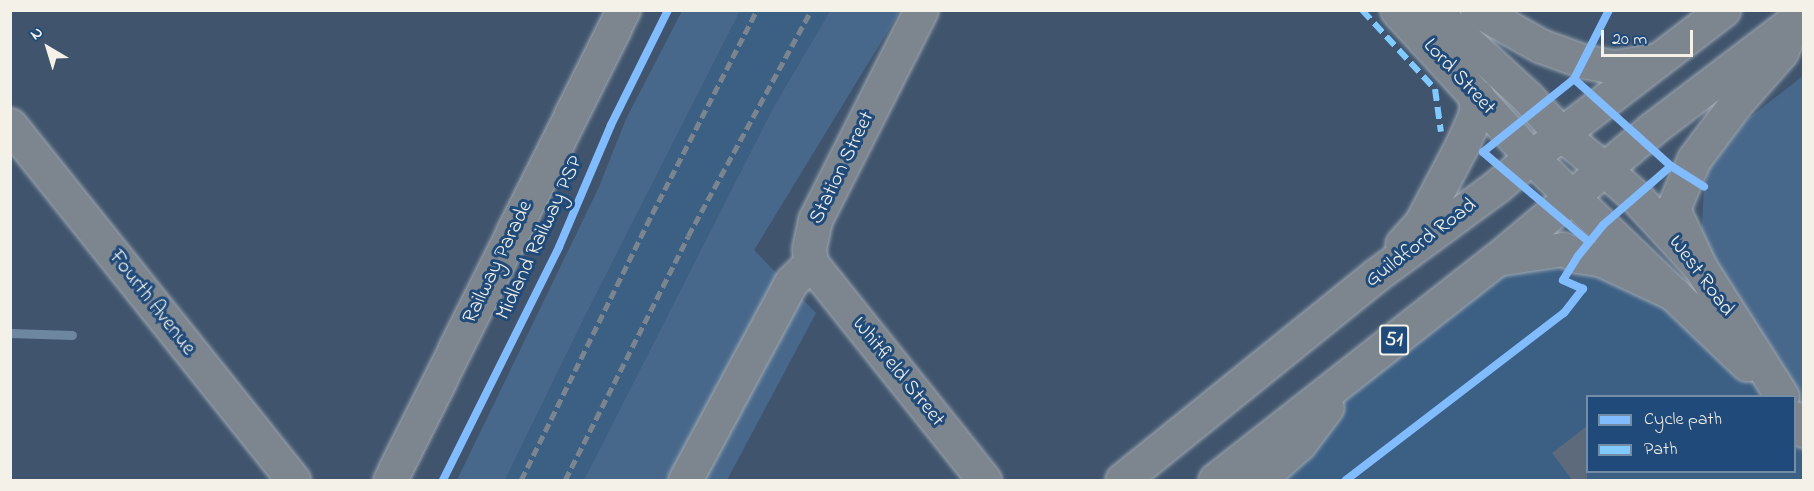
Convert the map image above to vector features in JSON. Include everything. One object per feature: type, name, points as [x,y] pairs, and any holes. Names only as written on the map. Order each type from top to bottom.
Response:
[{"type":"main road","name":"Station Street","points":[[811,263],[809,242],[815,220],[921,10]]},
{"type":"main road","name":"Lord Street","points":[[1397,10],[1531,157],[1570,195]]},
{"type":"main road","name":"Lord Street","points":[[1433,10],[1527,97],[1561,134],[1604,169]]},
{"type":"main road","points":[[1477,10],[1540,46],[1583,61],[1614,67],[1660,59]]},
{"type":"main road","name":"Guildford Road","points":[[1122,480],[1376,275],[1496,187],[1531,157],[1724,10]]},
{"type":"main road","name":"Railway Parade","points":[[390,480],[621,12]]},
{"type":"main road","points":[[1700,267],[1673,209],[1694,159],[1736,103],[1781,52],[1799,16]]},
{"type":"main road","name":"51","points":[[1215,480],[1497,260],[1570,195],[1799,16]]},
{"type":"main road","points":[[1376,275],[1421,223],[1475,116],[1477,96]]},
{"type":"main road","name":"Fourth Avenue","points":[[10,125],[293,480]]},
{"type":"main road","name":"West Road","points":[[1604,169],[1636,197],[1700,267],[1781,395]]},
{"type":"main road","name":"West Road","points":[[1570,195],[1735,350],[1775,395]]},
{"type":"main road","points":[[1497,260],[1563,249],[1578,256],[1602,260],[1674,294]]},
{"type":"main road","points":[[685,480],[791,282],[811,263]]},
{"type":"main road","name":"Whitfield Street","points":[[811,263],[984,480]]},
{"type":"main road","points":[[1258,480],[1299,444],[1353,372]]},
{"type":"shaded area","points":[[682,11],[740,11],[585,316],[505,480],[457,480],[599,187],[626,119]]},
{"type":"shaded area","points":[[740,11],[830,11],[773,108],[584,480],[505,480],[585,316]]},
{"type":"shaded area","points":[[830,11],[900,11],[754,250],[816,313],[727,480],[584,480],[773,108]]},
{"type":"shaded area","points":[[1803,76],[1803,431],[1796,420],[1796,395],[1780,395],[1700,267],[1704,187],[1709,168],[1745,121]]},
{"type":"shaded area","points":[[1563,249],[1674,294],[1775,395],[1586,395],[1586,473],[1796,473],[1796,420],[1803,431],[1803,480],[1215,480],[1497,259]]},
{"type":"building","points":[[1586,427],[1587,480],[1572,480],[1552,453]]},
{"type":"waterway","points":[[10,333],[72,335]]},
{"type":"railway","points":[[521,480],[652,214],[757,10]]},
{"type":"railway","points":[[565,480],[688,236],[811,10]]},
{"type":"marked path","points":[[1362,10],[1435,89],[1441,132]]},
{"type":"cycle path","name":"Midland Railway PSP","points":[[443,480],[559,247],[611,125],[668,10]]},
{"type":"cycle path","points":[[1589,242],[1483,152],[1574,79],[1609,10]]},
{"type":"cycle path","points":[[1574,79],[1671,166]]},
{"type":"cycle path","points":[[1346,480],[1564,313],[1583,289],[1563,280],[1578,256],[1603,225],[1671,166],[1704,187]]}]
